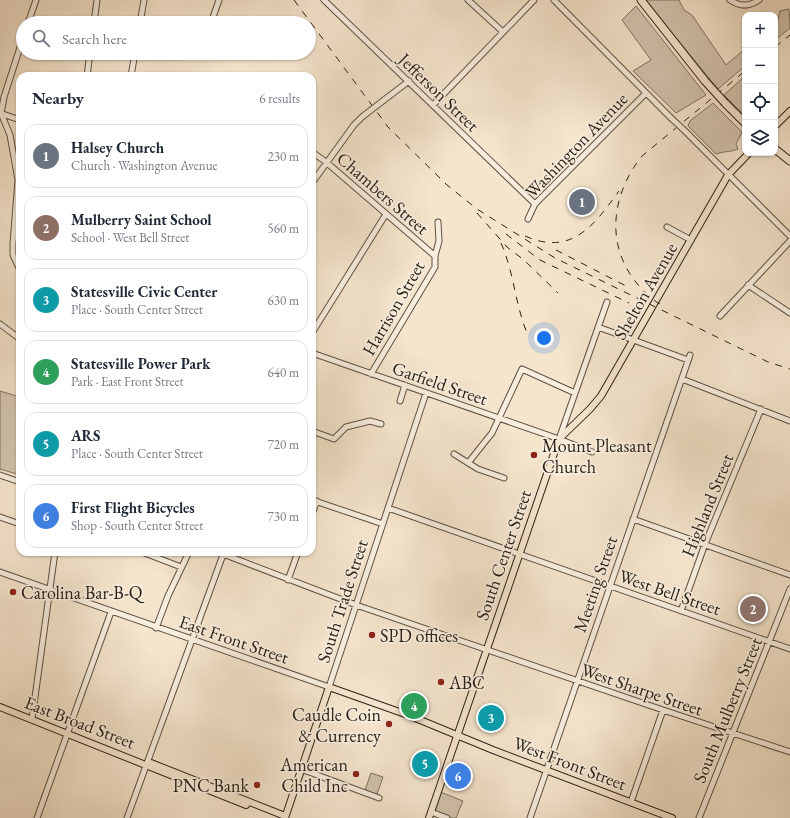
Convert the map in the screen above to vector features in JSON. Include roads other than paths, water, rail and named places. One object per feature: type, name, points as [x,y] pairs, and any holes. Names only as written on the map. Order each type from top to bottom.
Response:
[{"type":"highway","points":[[641,0],[705,81],[742,120]]},
{"type":"highway","points":[[778,151],[790,160]]},
{"type":"main road","points":[[778,123],[789,114]]},
{"type":"main road","name":"Shelton Avenue","points":[[559,439],[590,409],[601,396],[728,175],[746,156]]},
{"type":"main road","name":"South Center Street","points":[[430,815],[559,439]]},
{"type":"main road","name":"East Front Street","points":[[329,688],[408,715],[458,735]]},
{"type":"main road","name":"South Trade Street","points":[[287,817],[301,769],[329,688]]},
{"type":"main road","name":"East Broad Street","points":[[0,707],[147,765],[150,768],[207,787],[246,805],[248,802],[287,817]]},
{"type":"main road","name":"West Front Street","points":[[458,735],[672,818]]},
{"type":"street","points":[[30,16],[36,0]]},
{"type":"street","points":[[95,16],[97,0]]},
{"type":"street","points":[[141,16],[144,0]]},
{"type":"street","points":[[213,16],[219,0]]},
{"type":"street","name":"Jefferson Street","points":[[324,0],[535,204]]},
{"type":"street","points":[[468,0],[503,32]]},
{"type":"street","points":[[433,105],[534,0]]},
{"type":"street","points":[[554,0],[790,236]]},
{"type":"street","points":[[730,0],[743,6],[759,0]]},
{"type":"street","points":[[16,60],[4,97],[1,113],[10,135],[16,169]]},
{"type":"street","points":[[88,72],[89,60]]},
{"type":"street","points":[[132,72],[134,60]]},
{"type":"street","points":[[316,177],[362,117],[409,81]]},
{"type":"street","name":"Washington Avenue","points":[[528,218],[535,204],[646,93]]},
{"type":"street","points":[[1,113],[16,119]]},
{"type":"street","name":"Chambers Street","points":[[316,155],[435,256]]},
{"type":"street","points":[[16,206],[13,244],[13,255],[16,261]]},
{"type":"street","points":[[316,327],[386,214]]},
{"type":"street","name":"Harrison Street","points":[[371,374],[436,267],[435,256],[439,240],[438,222]]},
{"type":"street","points":[[667,227],[691,240]]},
{"type":"street","points":[[720,316],[790,241]]},
{"type":"street","points":[[748,285],[788,312],[790,305]]},
{"type":"street","name":"South Center Street","points":[[559,439],[607,302]]},
{"type":"street","points":[[0,324],[16,336]]},
{"type":"street","points":[[598,327],[634,340]]},
{"type":"street","name":"Meeting Street","points":[[530,818],[689,357],[634,340]]},
{"type":"street","name":"Garfield Street","points":[[316,354],[559,439],[592,452]]},
{"type":"street","points":[[468,463],[492,433],[502,415],[522,369],[575,393]]},
{"type":"street","points":[[682,379],[790,421]]},
{"type":"street","points":[[400,400],[404,385]]},
{"type":"street","name":"South Trade Street","points":[[329,688],[426,393]]},
{"type":"street","name":"Highland Street","points":[[681,611],[705,544],[761,409]]},
{"type":"street","points":[[316,432],[334,439],[346,426],[370,421],[381,424]]},
{"type":"street","points":[[454,454],[478,469],[504,478]]},
{"type":"street","points":[[0,474],[16,480]]},
{"type":"street","points":[[316,501],[383,524]]},
{"type":"street","name":"West Bell Street","points":[[388,508],[790,649]]},
{"type":"street","points":[[0,518],[16,523]]},
{"type":"street","points":[[633,519],[790,575]]},
{"type":"street","points":[[32,719],[54,556]]},
{"type":"street","points":[[152,556],[181,567]]},
{"type":"street","points":[[156,628],[187,556]]},
{"type":"street","points":[[127,818],[222,556]]},
{"type":"street","name":"West Sharpe Street","points":[[230,556],[288,580],[356,605],[732,734],[790,752]]},
{"type":"street","points":[[288,580],[297,556]]},
{"type":"street","name":"East Front Street","points":[[0,572],[329,688]]},
{"type":"street","name":"South Mulberry Street","points":[[699,818],[790,589]]},
{"type":"street","points":[[37,818],[110,612]]},
{"type":"street","points":[[631,802],[663,710]]},
{"type":"street","points":[[301,769],[379,798]]},
{"type":"street","points":[[430,815],[447,818]]},
{"type":"railway","points":[[294,0],[306,16]]},
{"type":"railway","points":[[316,30],[388,127],[447,185],[477,209],[555,258],[768,362],[790,369]]},
{"type":"railway","points":[[778,45],[790,35]]},
{"type":"railway","points":[[660,304],[652,299],[632,277],[618,247],[616,215],[619,199],[632,170],[642,156],[742,73]]},
{"type":"railway","points":[[525,236],[542,241],[556,242],[569,240],[581,234],[591,225],[601,215],[619,191]]},
{"type":"railway","points":[[477,213],[507,247],[524,260],[558,293]]},
{"type":"railway","points":[[506,234],[540,260],[629,303]]},
{"type":"railway","points":[[501,243],[509,265],[527,333]]},
{"type":"railway","points":[[556,250],[630,288]]},
{"type":"place","name":"Halsey Church","points":[[582,202]]},
{"type":"place","name":"Mount Pleasant Church","points":[[534,455]]},
{"type":"place","name":"Carolina Bar-B-Q","points":[[13,592]]},
{"type":"place","name":"Mulberry Saint School","points":[[753,609]]},
{"type":"place","name":"SPD offices","points":[[372,635]]},
{"type":"place","name":"ABC","points":[[441,682]]},
{"type":"place","name":"Statesville Power Park","points":[[414,706]]},
{"type":"place","name":"Statesville Civic Center","points":[[491,718]]},
{"type":"place","name":"Caudle Coin & Currency","points":[[389,724]]},
{"type":"place","name":"ARS","points":[[425,764]]},
{"type":"place","name":"American Child Inc","points":[[356,774]]},
{"type":"place","name":"First Flight Bicycles","points":[[458,776]]},
{"type":"place","name":"PNC Bank","points":[[257,785]]}]
